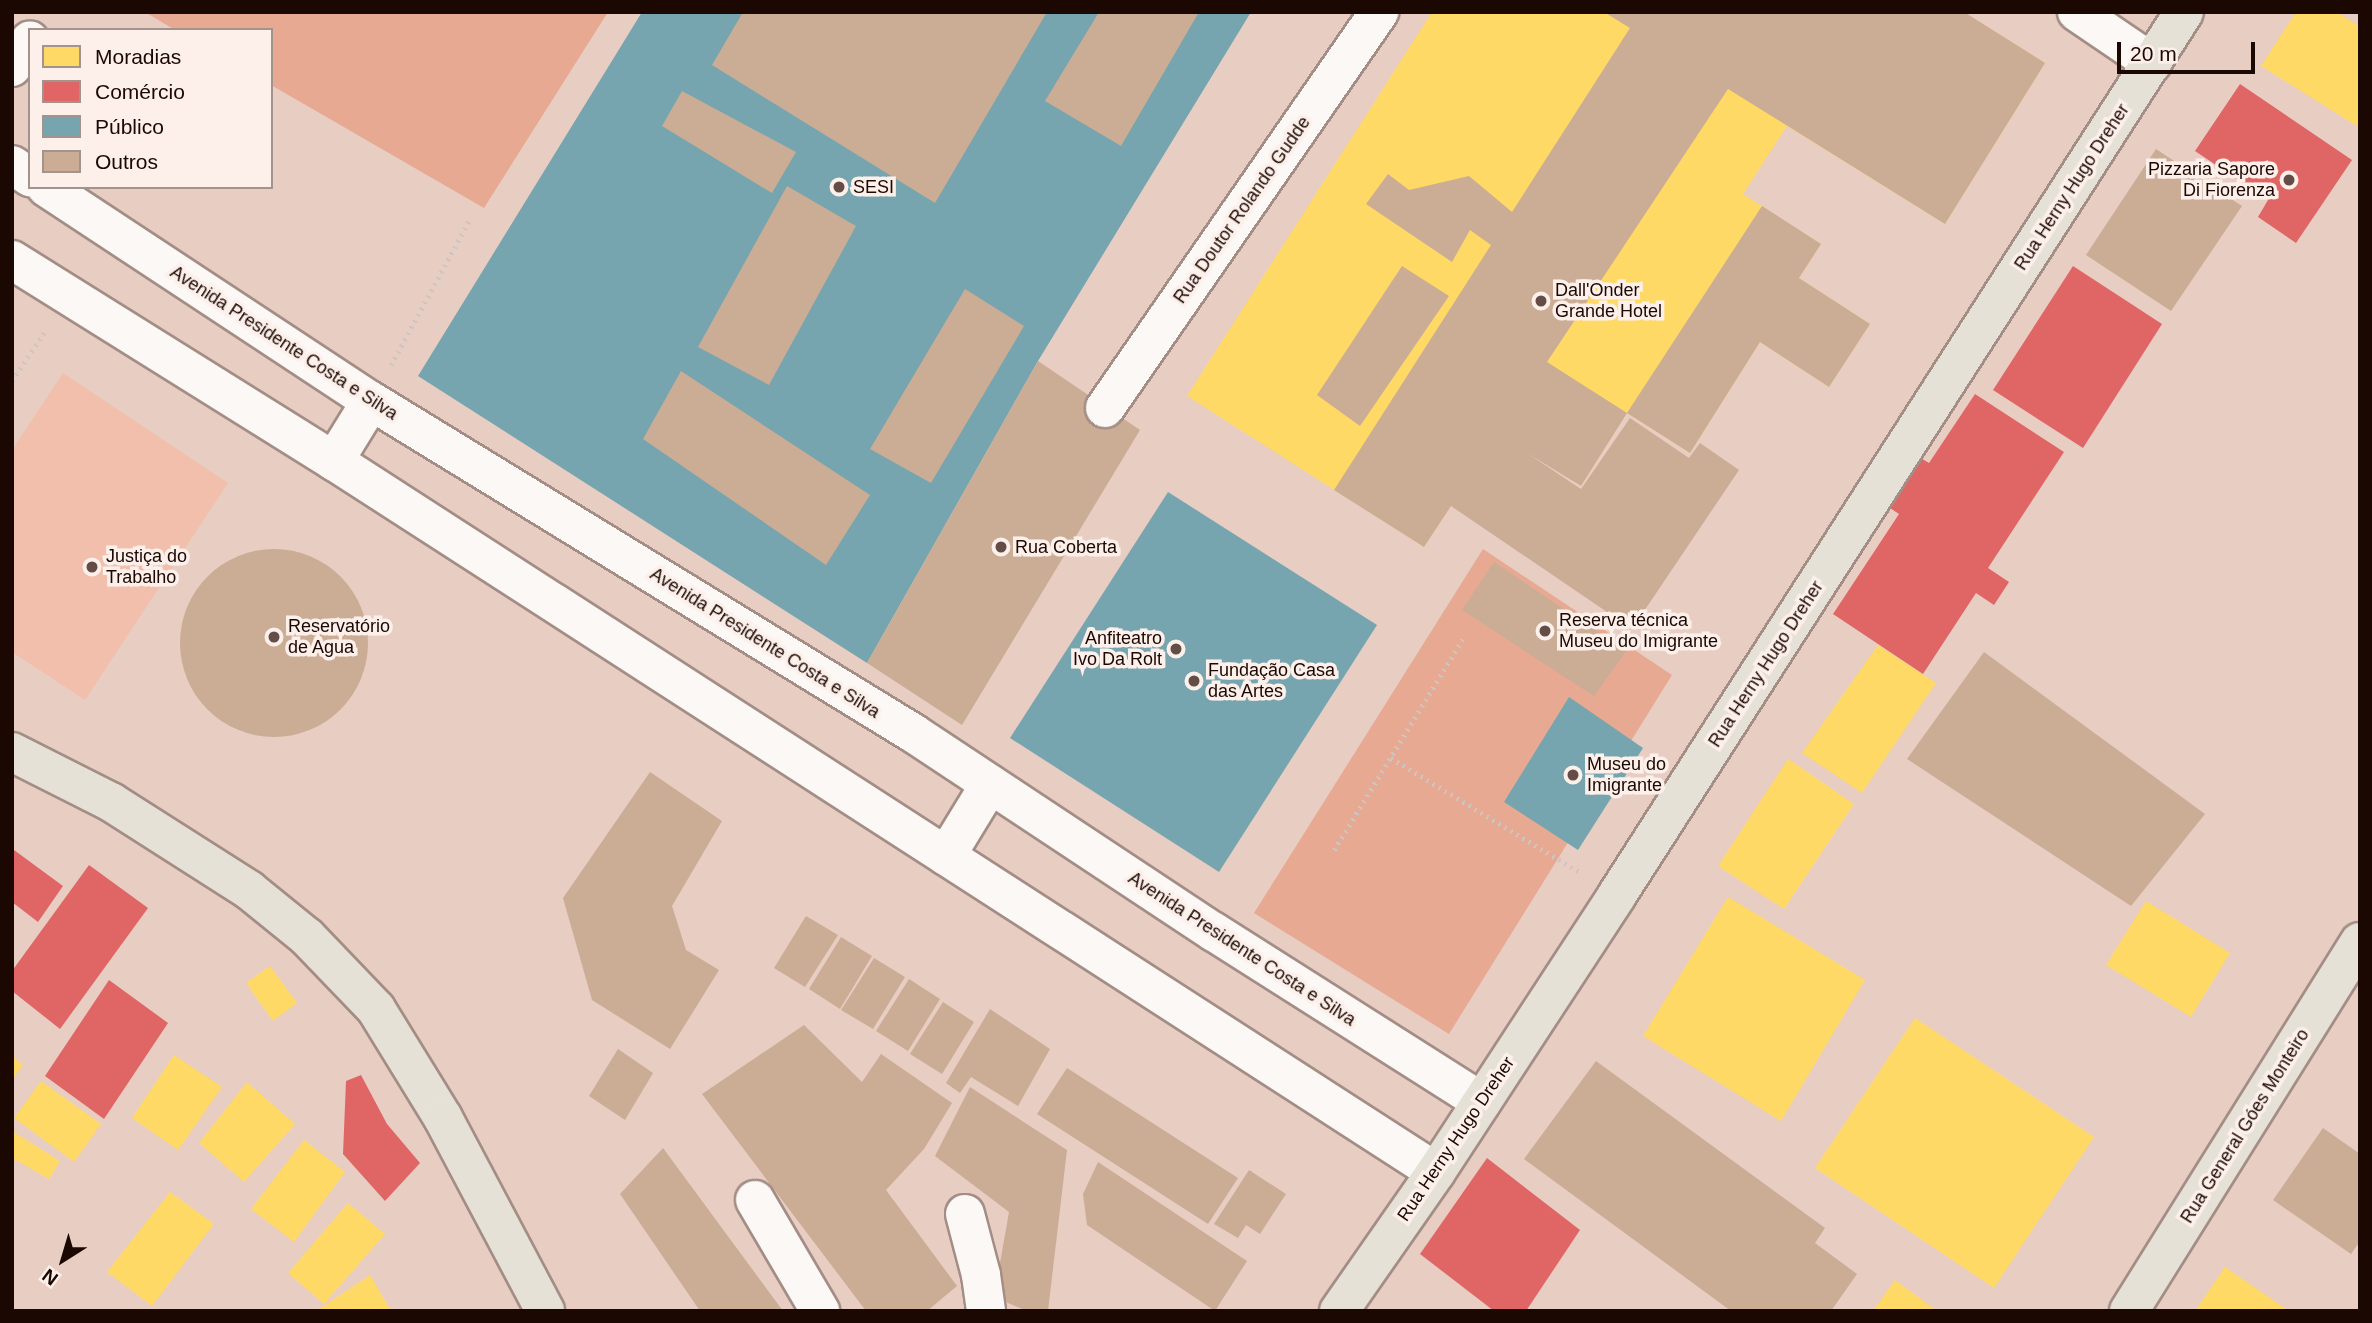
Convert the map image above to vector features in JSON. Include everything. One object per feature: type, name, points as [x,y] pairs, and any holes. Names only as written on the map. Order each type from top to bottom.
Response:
[{"type":"main road","name":"Rua Herny Hugo Dreher","points":[[1339,1311],[1436,1172],[1617,895],[2184,12]]},
{"type":"main road","points":[[12,752],[111,802],[249,890],[307,937],[368,1000],[443,1118],[545,1311]]},
{"type":"main road","name":"Rua General Góes Monteiro","points":[[2129,1311],[2360,942]]},
{"type":"street","points":[[37,28],[48,12]]},
{"type":"street","name":"Rua Doutor Rolando Gudde","points":[[1105,408],[1379,12]]},
{"type":"street","points":[[2077,12],[2152,64]]},
{"type":"street","points":[[12,66],[28,43]]},
{"type":"street","points":[[12,165],[28,176]]},
{"type":"street","name":"Avenida Presidente Costa e Silva","points":[[49,189],[372,401],[990,784],[1214,932],[1482,1102]]},
{"type":"street","points":[[12,260],[334,461],[1436,1172]]},
{"type":"street","points":[[334,461],[372,401]]},
{"type":"street","points":[[946,856],[990,784]]},
{"type":"street","points":[[755,1200],[820,1311]]},
{"type":"street","points":[[965,1214],[981,1275],[986,1311]]},
{"type":"path","points":[[372,401],[469,221]]},
{"type":"path","points":[[12,381],[69,296]]},
{"type":"path","points":[[1334,850],[1463,639]]},
{"type":"path","points":[[1391,758],[1617,895]]},
{"type":"shaded area","points":[[145,12],[608,12],[484,208],[273,86],[273,28],[172,28]]},
{"type":"shaded area","name":"Justiça do Trabalho","points":[[63,373],[228,483],[85,700],[12,652],[12,450]]},
{"type":"shaded area","points":[[1483,549],[1672,675],[1449,1034],[1254,913]]},
{"type":"building: Moradias","name":"Dall'Onder Grande Hotel","points":[[1432,12],[1964,12],[2045,63],[1945,224],[1787,126],[1743,194],[1821,244],[1799,278],[1870,324],[1829,387],[1760,342],[1690,453],[1627,413],[1581,486],[1499,434],[1424,547],[1187,396]]},
{"type":"building: Moradias","points":[[2296,12],[2337,12],[2360,27],[2360,128],[2261,66]]},
{"type":"building: Moradias","points":[[1878,645],[1936,683],[1862,793],[1802,753]]},
{"type":"building: Moradias","points":[[1788,759],[1854,804],[1784,909],[1718,866]]},
{"type":"building: Moradias","points":[[1728,897],[1865,980],[1781,1121],[1643,1036]]},
{"type":"building: Moradias","points":[[2146,901],[2230,953],[2191,1017],[2106,965]]},
{"type":"building: Moradias","points":[[270,966],[297,1003],[273,1021],[246,983]]},
{"type":"building: Moradias","points":[[1915,1018],[2094,1137],[1994,1288],[1815,1168]]},
{"type":"building: Moradias","points":[[174,1055],[222,1087],[178,1150],[132,1118]]},
{"type":"building: Moradias","points":[[12,1056],[23,1065],[12,1080]]},
{"type":"building: Moradias","points":[[41,1081],[101,1124],[74,1162],[14,1118]]},
{"type":"building: Moradias","points":[[247,1082],[295,1124],[244,1182],[199,1143]]},
{"type":"building: Moradias","points":[[12,1131],[60,1161],[49,1179],[12,1158]]},
{"type":"building: Moradias","points":[[304,1140],[345,1172],[294,1242],[251,1209]]},
{"type":"building: Moradias","points":[[170,1192],[214,1224],[152,1306],[107,1272]]},
{"type":"building: Moradias","points":[[348,1203],[385,1234],[324,1304],[288,1273]]},
{"type":"building: Moradias","points":[[2225,1267],[2289,1311],[2195,1311]]},
{"type":"building: Moradias","points":[[370,1275],[391,1311],[316,1311]]},
{"type":"building: Moradias","points":[[1895,1280],[1937,1311],[1873,1311]]},
{"type":"building: Comércio","name":"Pizzaria Sapore Di Fiorenza","points":[[2240,84],[2352,160],[2296,243],[2258,217],[2268,200],[2195,151]]},
{"type":"building: Comércio","points":[[2073,266],[2162,324],[2083,448],[1993,390]]},
{"type":"building: Comércio","points":[[1975,394],[2064,452],[1988,568],[2009,582],[1994,605],[1976,593],[1923,674],[1833,614],[1899,514],[1887,506],[1919,457],[1929,463]]},
{"type":"building: Comércio","points":[[14,850],[63,886],[38,922],[12,902]]},
{"type":"building: Comércio","points":[[89,865],[148,908],[60,1029],[12,991],[12,971]]},
{"type":"building: Comércio","points":[[109,980],[168,1023],[104,1119],[45,1076]]},
{"type":"building: Comércio","points":[[361,1075],[387,1124],[420,1163],[385,1201],[343,1154],[346,1081]]},
{"type":"building: Comércio","points":[[1487,1158],[1580,1230],[1526,1311],[1494,1311],[1420,1254]]},
{"type":"building: Público","name":"SESI","points":[[642,12],[1251,12],[1038,361],[867,663],[418,376]]},
{"type":"building: Público","name":"Fundação Casa das Artes","points":[[1168,492],[1377,625],[1219,872],[1010,738]]},
{"type":"building: Público","name":"Museu do Imigrante","points":[[1569,697],[1643,748],[1578,850],[1504,802]]},
{"type":"building: Outros","points":[[743,12],[1047,12],[935,203],[712,65]]},
{"type":"building: Outros","points":[[1099,12],[1199,12],[1121,146],[1045,101]]},
{"type":"building: Outros","points":[[1604,12],[1964,12],[2045,63],[1945,224],[1728,89],[1547,362],[1627,413],[1581,486],[1527,453],[1581,489],[1630,418],[1689,458],[1700,443],[1739,470],[1632,629],[1451,506],[1424,547],[1334,490],[1491,245],[1470,230],[1452,262],[1366,204],[1388,174],[1409,190],[1469,176],[1512,212],[1630,28]]},
{"type":"building: Outros","points":[[682,91],[796,152],[772,193],[662,126]]},
{"type":"building: Outros","points":[[2156,149],[2242,206],[2171,311],[2086,255]]},
{"type":"building: Outros","points":[[787,186],[856,226],[769,385],[698,347]]},
{"type":"building: Outros","points":[[1762,206],[1821,244],[1799,278],[1870,324],[1829,387],[1760,342],[1690,453],[1627,413]]},
{"type":"building: Outros","points":[[1402,266],[1449,296],[1360,426],[1317,395]]},
{"type":"building: Outros","points":[[965,289],[1024,326],[931,483],[870,449]]},
{"type":"building: Outros","name":"Rua Coberta","points":[[1038,361],[1140,430],[962,725],[867,663]]},
{"type":"building: Outros","points":[[681,371],[870,495],[826,565],[643,439]]},
{"type":"building: Outros","name":"Reservatório de Agua","points":[[274,549],[310,557],[326,565],[340,577],[352,591],[360,607],[368,643],[360,679],[352,695],[340,709],[326,721],[310,729],[274,737],[238,729],[222,721],[208,709],[196,695],[188,679],[180,643],[188,607],[196,591],[208,577],[222,565],[238,557]]},
{"type":"building: Outros","name":"Reserva técnica Museu do Imigrante","points":[[1494,562],[1626,651],[1594,696],[1462,610]]},
{"type":"building: Outros","points":[[1984,652],[2205,814],[2131,906],[1907,759]]},
{"type":"building: Outros","points":[[650,772],[722,821],[672,906],[686,950],[719,970],[670,1049],[592,1000],[563,898]]},
{"type":"building: Outros","points":[[806,916],[838,935],[805,987],[774,968]]},
{"type":"building: Outros","points":[[841,937],[872,956],[840,1009],[809,989]]},
{"type":"building: Outros","points":[[874,958],[905,977],[873,1029],[841,1010]]},
{"type":"building: Outros","points":[[909,979],[940,999],[908,1051],[876,1031]]},
{"type":"building: Outros","points":[[943,1002],[974,1022],[942,1074],[910,1054]]},
{"type":"building: Outros","points":[[990,1009],[1050,1049],[1018,1106],[971,1077],[960,1093],[946,1083]]},
{"type":"building: Outros","points":[[804,1025],[862,1082],[881,1054],[952,1103],[924,1149],[886,1190],[957,1286],[927,1311],[866,1311],[702,1094]]},
{"type":"building: Outros","points":[[618,1049],[653,1073],[625,1120],[589,1096]]},
{"type":"building: Outros","points":[[1596,1061],[1825,1228],[1815,1243],[1857,1274],[1831,1311],[1731,1311],[1524,1159]]},
{"type":"building: Outros","points":[[1067,1068],[1238,1178],[1208,1224],[1037,1114]]},
{"type":"building: Outros","points":[[970,1087],[1067,1150],[1048,1311],[1027,1311],[994,1297],[1009,1212],[935,1156]]},
{"type":"building: Outros","points":[[2323,1128],[2360,1154],[2360,1241],[2351,1254],[2273,1200]]},
{"type":"building: Outros","points":[[663,1148],[783,1311],[700,1311],[620,1194]]},
{"type":"building: Outros","points":[[1098,1162],[1247,1261],[1215,1311],[1087,1225],[1083,1194]]},
{"type":"building: Outros","points":[[1249,1170],[1286,1194],[1260,1234],[1246,1225],[1238,1238],[1214,1224]]},
{"type":"place","name":"Pizzaria Sapore Di Fiorenza","points":[[2289,180]]},
{"type":"place","name":"SESI","points":[[839,187]]},
{"type":"place","name":"Dall'Onder Grande Hotel","points":[[1541,301]]},
{"type":"place","name":"Rua Coberta","points":[[1001,547]]},
{"type":"place","name":"Justiça do Trabalho","points":[[92,567]]},
{"type":"place","name":"Reserva técnica Museu do Imigrante","points":[[1545,631]]},
{"type":"place","name":"Reservatório de Agua","points":[[274,637]]},
{"type":"place","name":"Anfiteatro Ivo Da Rolt","points":[[1176,649]]},
{"type":"place","name":"Fundação Casa das Artes","points":[[1194,681]]},
{"type":"place","name":"Museu do Imigrante","points":[[1573,775]]}]
